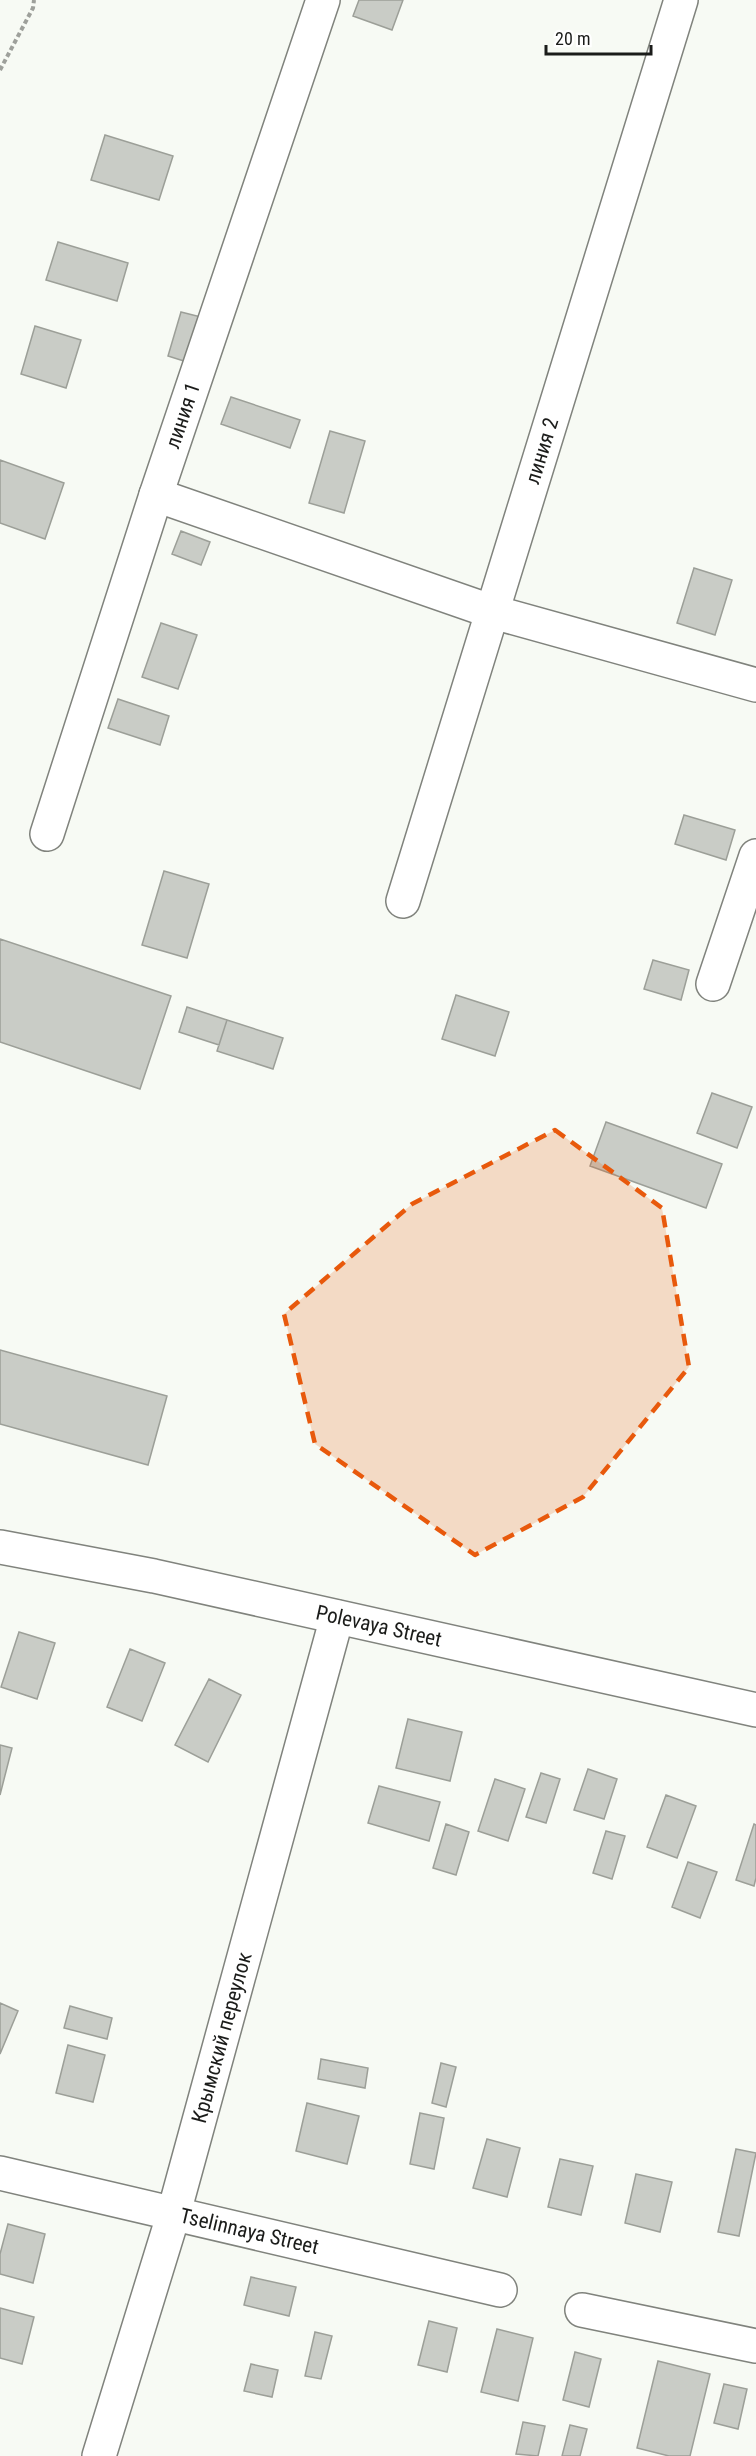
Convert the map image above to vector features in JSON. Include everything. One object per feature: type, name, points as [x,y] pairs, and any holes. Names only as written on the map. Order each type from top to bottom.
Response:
[{"type":"street","name":"линия 1","points":[[47,834],[156,495],[323,0]]},
{"type":"street","name":"линия 2","points":[[403,901],[681,0]]},
{"type":"street","points":[[156,495],[493,612],[756,685]]},
{"type":"street","points":[[713,984],[756,856]]},
{"type":"street","name":"Polevaya Street","points":[[0,1547],[154,1576],[756,1710]]},
{"type":"street","name":"Крымский переулок","points":[[99,2456],[173,2216],[337,1617]]},
{"type":"street","name":"Tselinnaya Street","points":[[0,2174],[173,2216],[500,2290]]},
{"type":"street","points":[[582,2310],[756,2346]]},
{"type":"path","points":[[0,70],[33,8],[34,0]]},
{"type":"highlighted area","points":[[555,1130],[662,1208],[689,1367],[583,1497],[475,1555],[315,1444],[284,1314],[412,1204]]},
{"type":"building","points":[[359,0],[403,0],[392,30],[353,16]]},
{"type":"building","points":[[105,135],[173,156],[159,200],[91,180]]},
{"type":"building","points":[[58,242],[128,263],[117,301],[46,280]]},
{"type":"building","points":[[181,312],[201,317],[187,362],[168,356]]},
{"type":"building","points":[[35,326],[81,340],[66,388],[21,374]]},
{"type":"building","points":[[231,397],[300,420],[290,448],[221,424]]},
{"type":"building","points":[[330,431],[365,441],[344,513],[309,503]]},
{"type":"building","points":[[0,460],[64,483],[45,539],[0,523]]},
{"type":"building","points":[[181,531],[210,542],[201,565],[172,554]]},
{"type":"building","points":[[694,568],[732,580],[715,635],[677,623]]},
{"type":"building","points":[[161,623],[197,635],[178,689],[142,677]]},
{"type":"building","points":[[118,699],[169,716],[160,745],[108,728]]},
{"type":"building","points":[[684,815],[735,830],[726,860],[675,844]]},
{"type":"building","points":[[164,871],[209,884],[187,958],[142,945]]},
{"type":"building","points":[[0,939],[171,996],[140,1089],[0,1042]]},
{"type":"building","points":[[653,960],[689,970],[681,1000],[644,989]]},
{"type":"building","points":[[456,995],[509,1012],[495,1056],[442,1039]]},
{"type":"building","points":[[187,1007],[227,1020],[219,1045],[179,1032]]},
{"type":"building","points":[[227,1020],[283,1038],[273,1069],[217,1051]]},
{"type":"building","points":[[712,1093],[752,1107],[737,1148],[697,1133]]},
{"type":"building","points":[[606,1122],[722,1164],[706,1208],[590,1166]]},
{"type":"building","points":[[0,1350],[167,1396],[148,1465],[0,1424]]},
{"type":"building","points":[[19,1632],[55,1643],[37,1699],[1,1687]]},
{"type":"building","points":[[130,1649],[165,1663],[142,1721],[107,1707]]},
{"type":"building","points":[[209,1679],[241,1695],[208,1762],[175,1745]]},
{"type":"building","points":[[408,1719],[462,1732],[450,1781],[396,1768]]},
{"type":"building","points":[[0,1745],[12,1748],[0,1795]]},
{"type":"building","points":[[588,1769],[617,1779],[604,1819],[574,1810]]},
{"type":"building","points":[[541,1773],[560,1779],[546,1823],[526,1817]]},
{"type":"building","points":[[495,1779],[525,1789],[508,1841],[478,1831]]},
{"type":"building","points":[[379,1786],[440,1802],[429,1841],[368,1823]]},
{"type":"building","points":[[666,1795],[696,1806],[677,1858],[647,1847]]},
{"type":"building","points":[[446,1824],[469,1832],[456,1875],[433,1868]]},
{"type":"building","points":[[754,1824],[756,1825],[756,1878],[754,1886],[736,1880]]},
{"type":"building","points":[[606,1831],[625,1836],[612,1879],[593,1873]]},
{"type":"building","points":[[688,1862],[717,1872],[700,1918],[672,1907]]},
{"type":"building","points":[[0,2003],[18,2011],[0,2054]]},
{"type":"building","points":[[70,2006],[112,2018],[107,2039],[64,2028]]},
{"type":"building","points":[[68,2045],[105,2055],[93,2102],[56,2093]]},
{"type":"building","points":[[321,2059],[368,2068],[365,2088],[318,2079]]},
{"type":"building","points":[[441,2063],[456,2067],[446,2107],[432,2103]]},
{"type":"building","points":[[307,2103],[359,2116],[347,2164],[296,2151]]},
{"type":"building","points":[[420,2113],[444,2118],[434,2169],[410,2164]]},
{"type":"building","points":[[487,2139],[520,2148],[507,2197],[473,2188]]},
{"type":"building","points":[[736,2149],[756,2153],[739,2236],[718,2232]]},
{"type":"building","points":[[560,2159],[593,2166],[581,2215],[548,2207]]},
{"type":"building","points":[[636,2174],[672,2182],[660,2232],[625,2223]]},
{"type":"building","points":[[8,2224],[45,2234],[33,2283],[0,2274],[0,2254]]},
{"type":"building","points":[[251,2277],[296,2287],[289,2316],[244,2305]]},
{"type":"building","points":[[0,2308],[34,2317],[22,2364],[0,2358]]},
{"type":"building","points":[[429,2321],[457,2328],[447,2372],[418,2365]]},
{"type":"building","points":[[497,2329],[533,2338],[518,2401],[481,2392]]},
{"type":"building","points":[[315,2332],[332,2336],[321,2379],[305,2376]]},
{"type":"building","points":[[575,2352],[601,2359],[589,2407],[563,2400]]},
{"type":"building","points":[[658,2361],[710,2374],[690,2456],[669,2456],[637,2448]]},
{"type":"building","points":[[251,2364],[278,2370],[272,2397],[244,2391]]},
{"type":"building","points":[[724,2384],[747,2389],[738,2429],[714,2423]]},
{"type":"building","points":[[523,2422],[545,2426],[538,2456],[516,2454]]},
{"type":"building","points":[[570,2425],[587,2429],[580,2456],[562,2456]]}]
